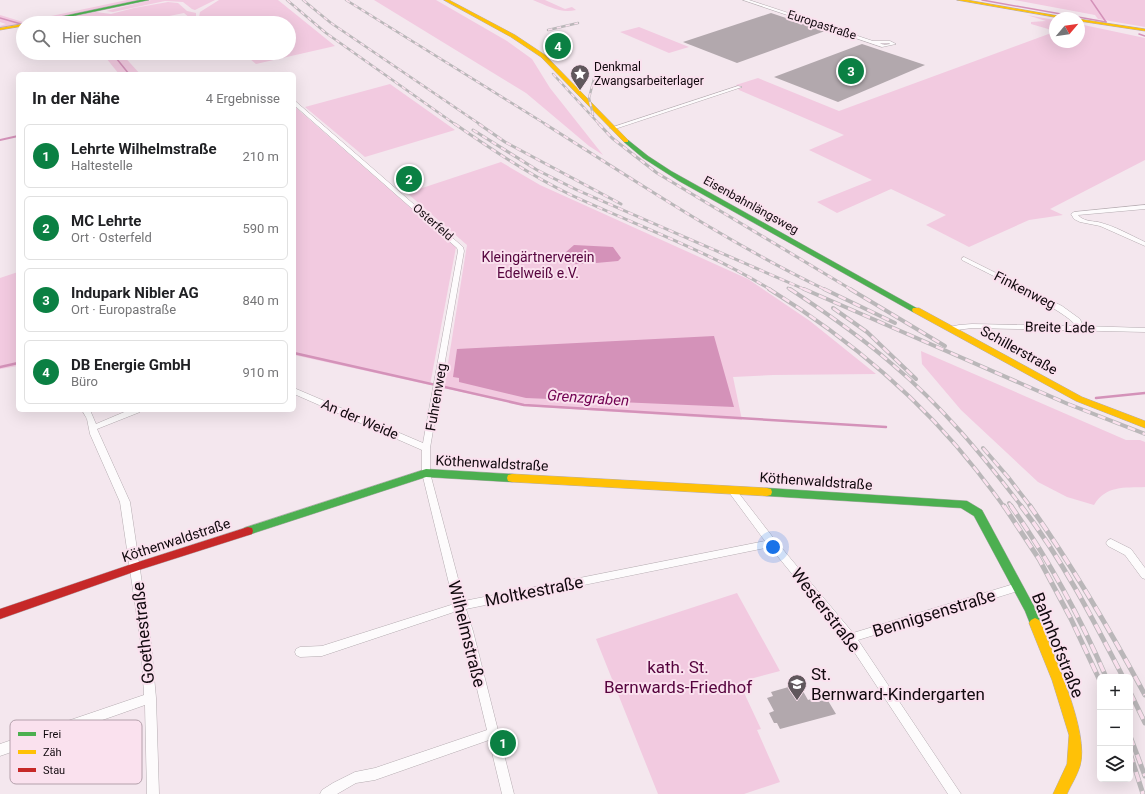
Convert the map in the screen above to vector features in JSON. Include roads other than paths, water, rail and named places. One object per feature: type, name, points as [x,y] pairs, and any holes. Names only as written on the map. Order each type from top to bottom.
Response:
[{"type":"street","points":[[68,16],[147,0]]},
{"type":"street","name":"Eisenbahnlängsweg","points":[[446,0],[508,33],[543,56],[632,147],[680,178],[884,292]]},
{"type":"street","name":"Europastraße","points":[[746,0],[876,42]]},
{"type":"street","points":[[959,0],[1049,15]]},
{"type":"street","points":[[1085,21],[1145,30]]},
{"type":"street","points":[[0,29],[16,26]]},
{"type":"street","points":[[613,128],[740,87]]},
{"type":"street","name":"Osterfeld","points":[[296,104],[460,247],[461,251],[445,345]]},
{"type":"street","points":[[1145,207],[1074,214],[1075,217],[1081,221],[1101,225],[1145,244]]},
{"type":"street","name":"Finkenweg","points":[[964,259],[1059,308],[1077,321],[1080,328]]},
{"type":"street","name":"Schillerstraße","points":[[884,292],[1079,399],[1145,425]]},
{"type":"street","name":"Breite Lade","points":[[952,330],[960,327],[972,326],[1145,330]]},
{"type":"street","name":"Fuhrenweg","points":[[426,473],[426,448],[445,345]]},
{"type":"street","name":"An der Weide","points":[[296,392],[426,448]]},
{"type":"street","name":"Goethestraße","points":[[87,412],[94,434],[125,502],[143,621],[150,698],[153,794]]},
{"type":"street","points":[[93,428],[132,412]]},
{"type":"street","name":"Köthenwaldstraße","points":[[0,614],[136,567],[426,473],[731,489],[963,504],[978,513]]},
{"type":"street","name":"Wilhelmstraße","points":[[426,473],[460,606],[468,631],[492,734],[508,794]]},
{"type":"street","name":"Westerstraße","points":[[731,489],[772,543],[851,638],[955,794]]},
{"type":"street","name":"Bahnhofstraße","points":[[978,513],[1030,610],[1058,680],[1075,735],[1074,765],[1060,794]]},
{"type":"street","name":"Moltkestraße","points":[[300,652],[322,651],[460,606],[772,543]]},
{"type":"street","points":[[1111,543],[1128,552],[1145,575]]},
{"type":"street","name":"Bennigsenstraße","points":[[851,638],[1017,587]]},
{"type":"street","points":[[87,720],[150,698]]},
{"type":"street","points":[[326,794],[345,782],[364,774],[374,774],[492,734]]},
{"type":"street","points":[[0,750],[10,747]]},
{"type":"water","points":[[574,245],[613,247],[621,258],[618,261],[596,263],[595,261],[588,264],[571,264],[566,259],[568,256],[566,252]]},
{"type":"water","points":[[714,336],[734,407],[526,398],[459,382],[459,378],[453,377],[457,349]]},
{"type":"waterway","points":[[982,0],[1106,22],[1091,0]]},
{"type":"waterway","points":[[0,18],[16,23]]},
{"type":"waterway","points":[[1139,34],[1145,36]]},
{"type":"waterway","points":[[118,60],[127,72]]},
{"type":"waterway","points":[[0,140],[16,136]]},
{"type":"waterway","name":"Grenzgraben","points":[[296,353],[524,405],[886,427]]},
{"type":"waterway","name":"Grenzgraben","points":[[0,367],[16,363]]},
{"type":"waterway","name":"Grenzgraben","points":[[1096,398],[1145,393]]},
{"type":"railway","points":[[287,0],[326,33],[456,125]]},
{"type":"railway","points":[[303,0],[331,23],[481,125]]},
{"type":"railway","points":[[346,0],[547,125]]},
{"type":"railway","points":[[548,30],[578,23]]},
{"type":"railway","points":[[553,74],[600,125]]},
{"type":"railway","points":[[593,115],[589,98],[595,75]]},
{"type":"railway","points":[[455,124],[512,162],[571,195],[698,251],[771,290]]},
{"type":"railway","points":[[479,124],[505,142],[621,204]]},
{"type":"railway","points":[[545,124],[648,190],[718,232],[824,289]]},
{"type":"railway","points":[[599,124],[612,138],[657,173],[852,290]]},
{"type":"railway","points":[[473,130],[537,170],[577,190],[806,290]]},
{"type":"railway","points":[[769,289],[827,328],[907,394],[955,444],[1004,507]]},
{"type":"railway","points":[[790,289],[855,334],[910,380],[961,432],[1022,507]]},
{"type":"railway","points":[[804,289],[1068,404],[1145,434]]},
{"type":"railway","points":[[824,289],[895,323]]},
{"type":"railway","points":[[850,289],[945,346]]},
{"type":"railway","points":[[833,308],[867,332],[916,379]]},
{"type":"railway","points":[[983,448],[1031,507]]},
{"type":"railway","points":[[1009,503],[1012,507]]},
{"type":"railway","points":[[1004,506],[1039,559],[1071,619],[1097,675]]},
{"type":"railway","points":[[1011,506],[1025,526],[1063,589],[1086,633],[1105,674]]},
{"type":"railway","points":[[1021,506],[1036,526],[1063,568],[1121,674]]},
{"type":"railway","points":[[1030,506],[1090,599],[1145,695]]},
{"type":"railway","points":[[1133,698],[1145,723]]},
{"type":"railway","points":[[1133,744],[1145,776]]},
{"type":"railway","points":[[1133,762],[1143,794]]},
{"type":"place","name":"DB Energie GmbH","points":[[558,46]]},
{"type":"place","name":"Indupark Nibler AG","points":[[851,71]]},
{"type":"place","name":"Denkmal Zwangsarbeiterlager","points":[[580,91]]},
{"type":"place","name":"MC Lehrte","points":[[409,179]]},
{"type":"place","name":"St. Bernward-Kindergarten","points":[[797,701]]},
{"type":"place","name":"Lehrte Wilhelmstraße","points":[[503,743]]},
{"type":"park label","name":"Kleingärtnerverein Edelweiß e.V.","points":[[538,266]]},
{"type":"park label","name":"kath. St. Bernwards-Friedhof","points":[[678,677]]}]
